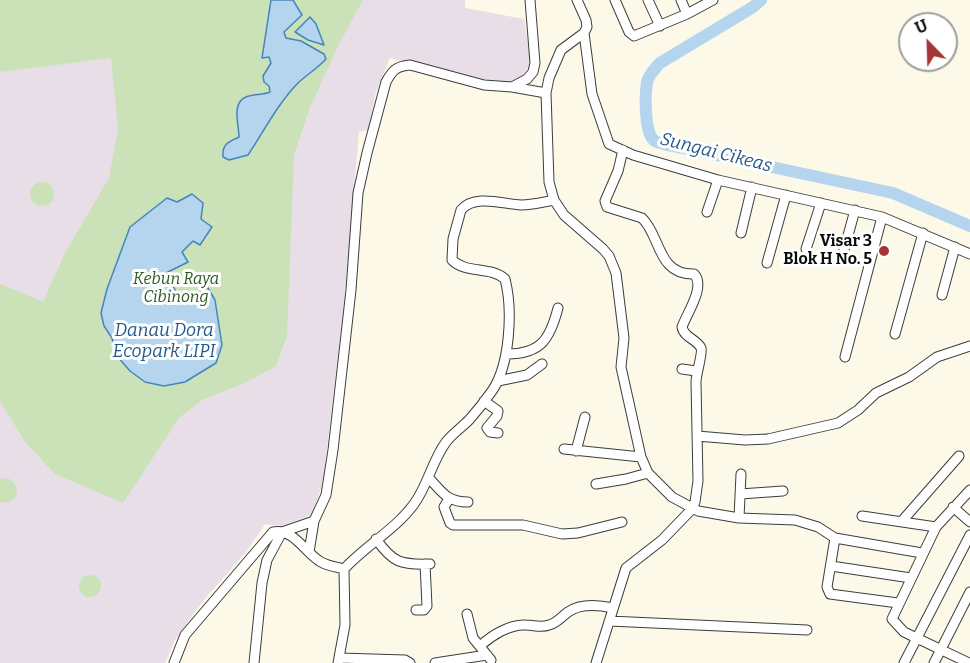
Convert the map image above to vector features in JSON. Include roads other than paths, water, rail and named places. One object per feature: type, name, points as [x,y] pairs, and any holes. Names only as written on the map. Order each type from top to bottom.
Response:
[{"type":"street","points":[[512,87],[527,79],[533,72],[535,63],[530,0]]},
{"type":"street","points":[[577,0],[587,24],[584,33],[592,94],[605,138],[609,144],[650,160],[718,180],[882,217],[970,254]]},
{"type":"street","points":[[615,0],[627,27],[634,36],[687,14],[713,0]]},
{"type":"street","points":[[648,0],[660,26]]},
{"type":"street","points":[[681,0],[687,14]]},
{"type":"street","points":[[543,92],[557,56],[566,45],[584,33]]},
{"type":"street","points":[[309,552],[314,521],[326,495],[333,450],[349,314],[358,193],[386,82],[397,68],[410,65],[484,85],[543,92]]},
{"type":"street","points":[[533,72],[543,92],[548,138],[549,182],[554,200],[564,215],[609,256],[616,273],[624,338],[621,367],[641,457],[648,473],[672,497],[692,509],[739,518],[795,520],[818,527],[835,538],[922,553]]},
{"type":"street","points":[[596,663],[626,568],[662,540],[692,509],[698,481],[696,371],[701,349],[685,334],[682,327],[698,287],[698,278],[694,274],[680,273],[670,266],[642,218],[607,207],[605,201],[618,171],[623,150]]},
{"type":"street","points":[[707,212],[718,180]]},
{"type":"street","points":[[741,233],[752,187]]},
{"type":"street","points":[[767,263],[786,195]]},
{"type":"street","points":[[410,663],[405,660],[338,660],[345,625],[344,570],[408,512],[429,478],[446,442],[484,401],[498,381],[507,354],[508,288],[506,279],[496,273],[452,260],[453,239],[461,210],[465,206],[489,201],[521,205],[554,200]]},
{"type":"street","points":[[806,249],[821,203]]},
{"type":"street","points":[[841,261],[855,210]]},
{"type":"street","points":[[845,357],[882,217]]},
{"type":"street","points":[[895,334],[923,233]]},
{"type":"street","points":[[942,296],[955,247]]},
{"type":"street","points":[[507,354],[527,353],[538,347],[550,332],[558,308]]},
{"type":"street","points":[[697,436],[768,439],[838,423],[853,414],[876,393],[909,377],[937,357],[970,346]]},
{"type":"street","points":[[498,381],[527,375],[542,364]]},
{"type":"street","points":[[682,369],[696,371]]},
{"type":"street","points":[[484,401],[498,411],[497,416],[487,428],[490,432],[498,433]]},
{"type":"street","points":[[576,451],[585,417]]},
{"type":"street","points":[[564,449],[641,457]]},
{"type":"street","points":[[902,521],[959,456]]},
{"type":"street","points":[[596,484],[648,473]]},
{"type":"street","points":[[739,518],[741,474]]},
{"type":"street","points":[[429,478],[449,498],[456,502],[468,502]]},
{"type":"street","points":[[967,660],[916,638],[894,623],[892,616],[936,527],[970,490]]},
{"type":"street","points":[[740,494],[783,491]]},
{"type":"street","points":[[449,498],[444,507],[453,525],[523,525],[562,534],[578,533],[622,522]]},
{"type":"street","points":[[953,507],[970,522]]},
{"type":"street","points":[[862,516],[936,527]]},
{"type":"street","points":[[174,663],[185,634],[273,532],[282,532],[314,521]]},
{"type":"street","points":[[282,532],[320,561],[344,570]]},
{"type":"street","points":[[254,663],[262,583],[267,560],[282,532]]},
{"type":"street","points":[[904,663],[970,535]]},
{"type":"street","points":[[835,538],[827,587],[830,594],[898,603]]},
{"type":"street","points":[[376,539],[395,561],[402,564],[427,564],[427,606],[424,610],[416,610]]},
{"type":"street","points":[[831,566],[911,578]]},
{"type":"street","points":[[934,663],[970,592]]},
{"type":"street","points":[[480,646],[498,633],[512,627],[550,625],[573,609],[580,607],[613,608]]},
{"type":"street","points":[[435,663],[489,658],[471,634],[467,614]]},
{"type":"street","points":[[609,621],[807,630]]},
{"type":"water","points":[[271,0],[293,0],[302,15],[284,32],[286,38],[301,41],[324,54],[326,59],[290,92],[248,155],[229,160],[223,157],[224,149],[229,142],[239,137],[237,109],[241,100],[270,92],[263,76],[271,63],[269,57],[262,58]]},
{"type":"water","points":[[310,17],[316,24],[324,45],[308,40],[295,32]]},
{"type":"water","name":"Danau Dora Ecopark LIPI","points":[[192,194],[203,203],[201,219],[212,227],[200,245],[193,241],[182,252],[188,262],[166,273],[181,301],[208,288],[215,300],[222,345],[216,363],[185,382],[164,386],[145,382],[130,371],[116,355],[112,338],[104,326],[101,313],[107,289],[130,227],[167,198],[177,202]]},
{"type":"waterway","name":"Sungai Cikeas","points":[[761,0],[660,63],[652,72],[647,82],[646,95],[647,123],[651,137],[665,144],[893,193],[970,226]]},
{"type":"place","name":"Visar 3 Blok H No. 5","points":[[884,251]]},
{"type":"park label","name":"Kebun Raya Cibinong","points":[[176,289]]}]
